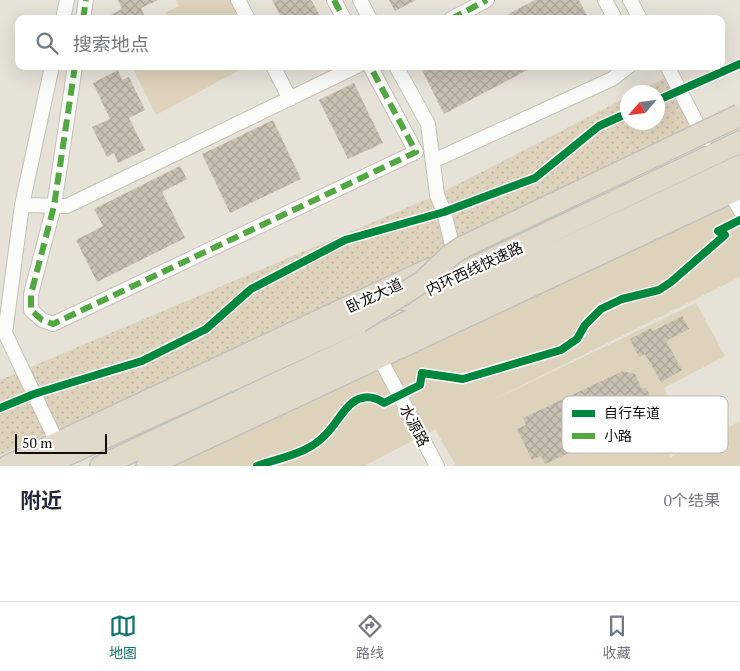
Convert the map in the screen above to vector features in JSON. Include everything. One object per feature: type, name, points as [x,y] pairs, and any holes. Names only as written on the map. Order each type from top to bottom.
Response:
[{"type":"highway","points":[[681,143],[740,99]]},
{"type":"highway","points":[[359,322],[422,282],[451,255],[463,247],[740,115]]},
{"type":"highway","name":"卧龙大道","points":[[8,466],[740,123]]},
{"type":"highway","name":"内环西线快速路","points":[[42,466],[359,322],[740,142]]},
{"type":"highway","name":"内环西线快速路","points":[[101,466],[740,166]]},
{"type":"highway","points":[[607,229],[701,198],[738,192]]},
{"type":"highway","points":[[147,466],[738,192]]},
{"type":"highway","points":[[177,466],[223,443],[355,368]]},
{"type":"highway","points":[[0,458],[53,434],[213,370]]},
{"type":"street","points":[[64,15],[67,0]]},
{"type":"street","points":[[84,15],[86,0]]},
{"type":"street","points":[[238,0],[246,15]]},
{"type":"street","points":[[334,0],[342,15]]},
{"type":"street","points":[[360,0],[368,15]]},
{"type":"street","points":[[605,0],[613,15]]},
{"type":"street","points":[[630,0],[638,15]]},
{"type":"street","points":[[457,15],[478,2]]},
{"type":"street","points":[[51,70],[22,205],[5,333],[53,434]]},
{"type":"street","points":[[74,70],[54,206],[31,294],[31,310],[42,320],[53,324],[416,152],[372,70]]},
{"type":"street","points":[[275,70],[290,98]]},
{"type":"street","points":[[22,205],[67,206],[349,70]]},
{"type":"street","points":[[398,70],[428,124],[437,195],[444,212],[455,257]]},
{"type":"street","points":[[433,161],[612,79],[624,70]]},
{"type":"street","points":[[669,70],[705,139]]},
{"type":"street","name":"水源路","points":[[379,357],[437,466]]},
{"type":"shaded area","points":[[176,0],[238,0],[246,15],[166,15],[166,12],[179,6]]},
{"type":"shaded area","points":[[136,70],[240,70],[156,115],[134,71]]},
{"type":"shaded area","points":[[671,75],[705,139],[0,455],[0,380],[437,195],[620,101],[620,130],[665,130],[665,85],[650,85]]},
{"type":"shaded area","points":[[740,188],[740,277],[483,405],[696,303],[725,356],[664,388],[668,396],[562,396],[562,453],[669,453],[671,457],[679,453],[728,453],[728,427],[740,421],[740,466],[456,466],[435,429],[364,466],[147,466]]},
{"type":"building","points":[[118,0],[158,0],[141,8],[144,15],[111,15],[122,9]]},
{"type":"building","points":[[272,0],[311,0],[320,15],[280,15]]},
{"type":"building","points":[[389,0],[416,0],[395,11]]},
{"type":"building","points":[[535,0],[579,0],[587,15],[507,15]]},
{"type":"building","points":[[118,70],[122,80],[129,77],[145,110],[129,118],[145,150],[118,163],[114,153],[107,157],[92,127],[110,119],[93,83]]},
{"type":"building","points":[[422,70],[527,70],[444,114]]},
{"type":"building","points":[[354,83],[383,143],[348,159],[319,100]]},
{"type":"building","points":[[273,120],[301,179],[230,213],[202,154]]},
{"type":"building","points":[[180,166],[187,179],[162,192],[185,238],[97,282],[76,240],[103,226],[94,209]]},
{"type":"building","points":[[682,316],[689,329],[666,341],[682,370],[661,382],[645,354],[639,357],[630,339],[651,328],[653,331]]},
{"type":"building","points":[[623,371],[635,374],[642,389],[646,387],[650,396],[570,396]]},
{"type":"building","points":[[562,400],[562,453],[569,453],[545,464],[541,456],[532,460],[517,429],[526,425],[523,418]]},
{"type":"marked path","points":[[84,15],[86,0]]},
{"type":"marked path","points":[[334,0],[342,15]]},
{"type":"marked path","points":[[459,15],[487,0]]},
{"type":"marked path","points":[[74,70],[54,206],[31,294],[31,310],[42,320],[53,324],[416,152],[372,70]]},
{"type":"cycle path","points":[[665,97],[740,64]]},
{"type":"cycle path","points":[[0,408],[34,394],[142,361],[206,329],[251,289],[345,240],[444,212],[535,178],[599,126],[620,117]]},
{"type":"cycle path","points":[[257,466],[295,454],[312,446],[327,433],[352,403],[365,397],[377,399],[384,403],[420,385],[422,373],[463,379],[561,350],[577,339],[585,325],[601,309],[622,299],[659,290],[671,282],[725,235],[718,231],[740,220]]}]
